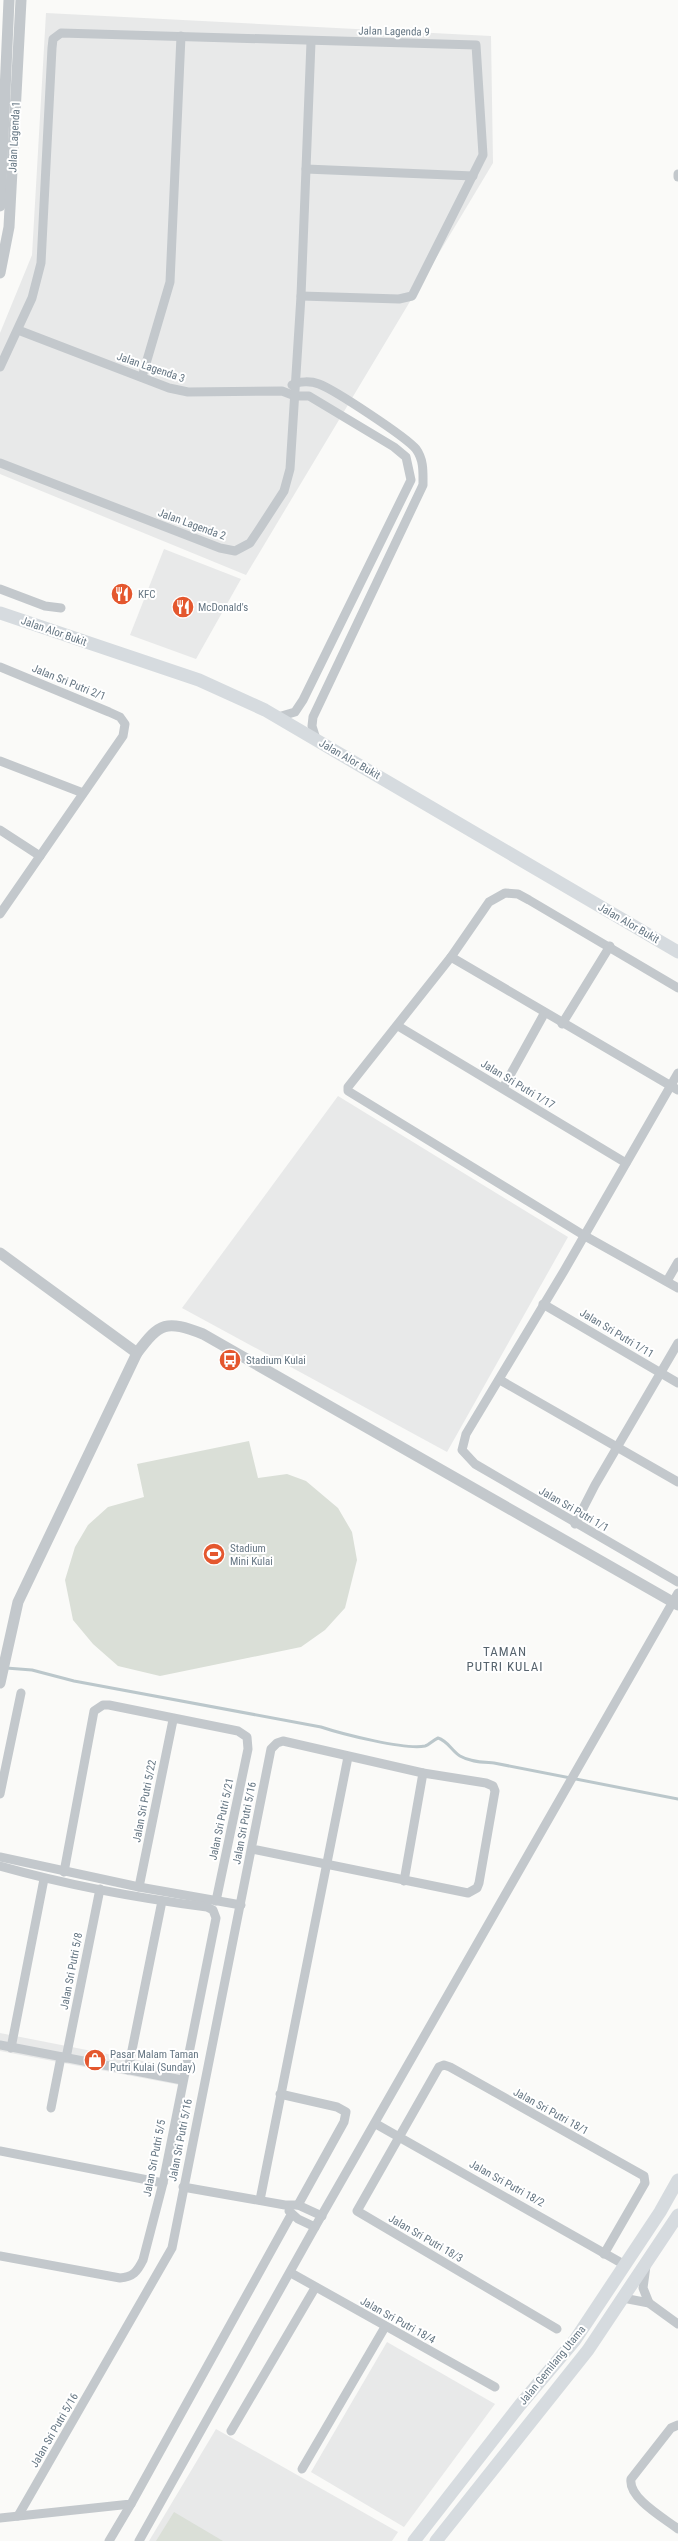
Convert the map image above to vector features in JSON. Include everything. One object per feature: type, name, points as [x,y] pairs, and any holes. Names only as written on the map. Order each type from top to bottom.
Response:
[{"type":"main road","name":"Jalan Alor Bukit","points":[[0,613],[199,680],[278,717],[678,952]]},
{"type":"main road","name":"Jalan Gemilang Utama","points":[[414,2541],[520,2405],[575,2340],[625,2265],[678,2180]]},
{"type":"main road","name":"Jalan Gemilang Utama","points":[[436,2541],[588,2350],[678,2215]]},
{"type":"street","name":"Jalan Lagenda 1","points":[[0,206],[9,0]]},
{"type":"street","name":"Jalan Lagenda 1","points":[[0,272],[9,227],[21,0]]},
{"type":"street","name":"Jalan Lagenda 9","points":[[0,367],[32,298],[41,263],[53,39],[61,32],[311,42],[476,45],[484,145],[483,155],[473,176]]},
{"type":"street","points":[[142,377],[170,282],[181,36]]},
{"type":"street","name":"Jalan Lagenda 2","points":[[0,463],[202,542],[235,551],[250,543],[284,491],[288,481],[301,296],[311,42]]},
{"type":"street","points":[[301,296],[399,299],[412,296],[473,176],[306,169]]},
{"type":"street","name":"Jalan Lagenda 3","points":[[18,330],[169,388],[188,392],[282,391],[294,396],[316,399],[394,447],[406,457],[411,480],[299,708],[278,717]]},
{"type":"street","points":[[296,383],[319,384],[332,392],[402,437],[416,449],[423,462],[423,485],[313,717],[312,726],[316,739]]},
{"type":"street","name":"Jalan Lagenda 3","points":[[282,391],[296,383]]},
{"type":"street","points":[[0,589],[45,606],[61,608]]},
{"type":"street","name":"Jalan Sri Putri 2/1","points":[[0,667],[120,717],[125,724],[123,736],[84,793]]},
{"type":"street","points":[[0,761],[84,793],[0,914]]},
{"type":"street","points":[[0,830],[40,856]]},
{"type":"street","points":[[678,988],[610,946],[518,894],[505,893],[489,902],[451,957],[398,1026],[348,1087],[348,1092],[584,1236],[678,1288]]},
{"type":"street","points":[[562,1024],[610,946]]},
{"type":"street","points":[[451,957],[544,1014],[674,1088]]},
{"type":"street","points":[[503,1088],[544,1014]]},
{"type":"street","name":"Jalan Sri Putri 1/17","points":[[398,1026],[626,1163]]},
{"type":"street","points":[[678,1073],[674,1088],[626,1163],[500,1380],[678,1482]]},
{"type":"street","points":[[0,1253],[137,1353]]},
{"type":"street","points":[[667,1282],[678,1262]]},
{"type":"street","name":"Jalan Sri Putri 1/11","points":[[543,1304],[678,1383]]},
{"type":"street","points":[[0,1682],[18,1602],[137,1353],[154,1331],[160,1328],[182,1327],[203,1334],[676,1600],[581,1762],[376,2124],[315,2227],[291,2273],[139,2541]]},
{"type":"street","points":[[575,1524],[678,1343]]},
{"type":"street","name":"Jalan Sri Putri 1/1","points":[[500,1380],[466,1434],[462,1450],[475,1464],[575,1524],[678,1582]]},
{"type":"street","points":[[0,1794],[21,1693]]},
{"type":"street","points":[[64,1872],[94,1711],[103,1705],[173,1720]]},
{"type":"street","name":"Jalan Sri Putri 5/21","points":[[173,1720],[238,1731],[244,1733],[248,1742],[215,1906]]},
{"type":"street","name":"Jalan Sri Putri 5/22","points":[[140,1887],[173,1720]]},
{"type":"street","name":"Jalan Sri Putri 5/16","points":[[18,2516],[170,2253],[241,1905],[270,1754],[277,1743],[283,1741],[348,1758]]},
{"type":"street","points":[[252,1849],[326,1865],[404,1881],[468,1893],[478,1888],[496,1797],[493,1786],[486,1783],[423,1773],[348,1758],[326,1865],[280,2094],[260,2200]]},
{"type":"street","points":[[404,1881],[423,1773]]},
{"type":"street","points":[[0,1857],[64,1872],[140,1887],[215,1906]]},
{"type":"street","points":[[0,1866],[44,1879],[162,1901],[215,1906],[241,1905]]},
{"type":"street","points":[[11,2048],[44,1879]]},
{"type":"street","name":"Jalan Sri Putri 5/8","points":[[51,2108],[100,1889]]},
{"type":"street","points":[[128,2070],[162,1901]]},
{"type":"street","name":"Jalan Sri Putri 5/5","points":[[0,2256],[120,2278],[132,2276],[143,2260],[163,2183],[182,2080],[216,1918],[215,1906]]},
{"type":"street","points":[[0,2045],[182,2080]]},
{"type":"street","name":"Jalan Sri Putri 18/1","points":[[399,2136],[439,2067],[444,2065],[644,2176],[645,2183],[604,2254]]},
{"type":"street","points":[[280,2094],[337,2107],[346,2112],[344,2122],[298,2205]]},
{"type":"street","name":"Jalan Sri Putri 18/2","points":[[376,2124],[625,2265]]},
{"type":"street","name":"Jalan Sri Putri 18/3","points":[[399,2136],[357,2211],[557,2329]]},
{"type":"street","points":[[0,2151],[163,2183]]},
{"type":"street","points":[[184,2187],[285,2205],[298,2205],[322,2216]]},
{"type":"street","points":[[285,2205],[292,2215],[315,2227]]},
{"type":"street","points":[[109,2541],[292,2215]]},
{"type":"street","points":[[646,2264],[643,2288],[649,2303]]},
{"type":"street","name":"Jalan Sri Putri 18/4","points":[[291,2273],[315,2288],[494,2388]]},
{"type":"street","points":[[231,2431],[315,2288]]},
{"type":"street","points":[[623,2298],[649,2303],[678,2324]]},
{"type":"street","points":[[302,2469],[385,2326]]},
{"type":"street","points":[[678,2425],[671,2428],[630,2478],[630,2486],[636,2496],[678,2529]]},
{"type":"street","points":[[0,2518],[131,2504]]},
{"type":"shaded area","points":[[46,13],[491,36],[493,163],[246,575],[0,474],[0,333],[32,255]]},
{"type":"shaded area","name":"McDonald's","points":[[164,549],[241,579],[196,659],[130,635]]},
{"type":"shaded area","points":[[338,1096],[568,1237],[447,1452],[182,1308]]},
{"type":"shaded area","name":"Stadium Mini Kulai","points":[[249,1441],[258,1478],[287,1474],[306,1481],[338,1508],[352,1532],[357,1560],[345,1608],[325,1630],[301,1647],[160,1676],[118,1666],[93,1644],[73,1620],[65,1580],[75,1547],[88,1525],[108,1507],[144,1497],[137,1464]]},
{"type":"shaded area","name":"Pasar Malam Taman Putri Kulai (Sunday)","points":[[0,2033],[189,2070],[185,2086],[0,2051]]},
{"type":"shaded area","points":[[387,2342],[495,2404],[404,2527],[311,2472]]},
{"type":"shaded area","points":[[216,2429],[398,2532],[392,2541],[149,2541]]},
{"type":"shaded area","points":[[174,2512],[223,2541],[156,2541]]},
{"type":"waterway","points":[[6,1668],[32,1670],[74,1681],[321,1727],[389,1744],[416,1747],[425,1746],[438,1738],[444,1741],[460,1756],[472,1761],[494,1763],[678,1799]]},
{"type":"place","name":"KFC","points":[[122,594]]},
{"type":"place","name":"McDonald's","points":[[183,607]]},
{"type":"place","name":"Stadium Kulai","points":[[230,1360]]},
{"type":"place","name":"Stadium Mini Kulai","points":[[214,1554]]},
{"type":"place","name":"Pasar Malam Taman Putri Kulai (Sunday)","points":[[95,2060]]},
{"type":"district","name":"TAMAN PUTRI KULAI","points":[[505,1658]]}]
